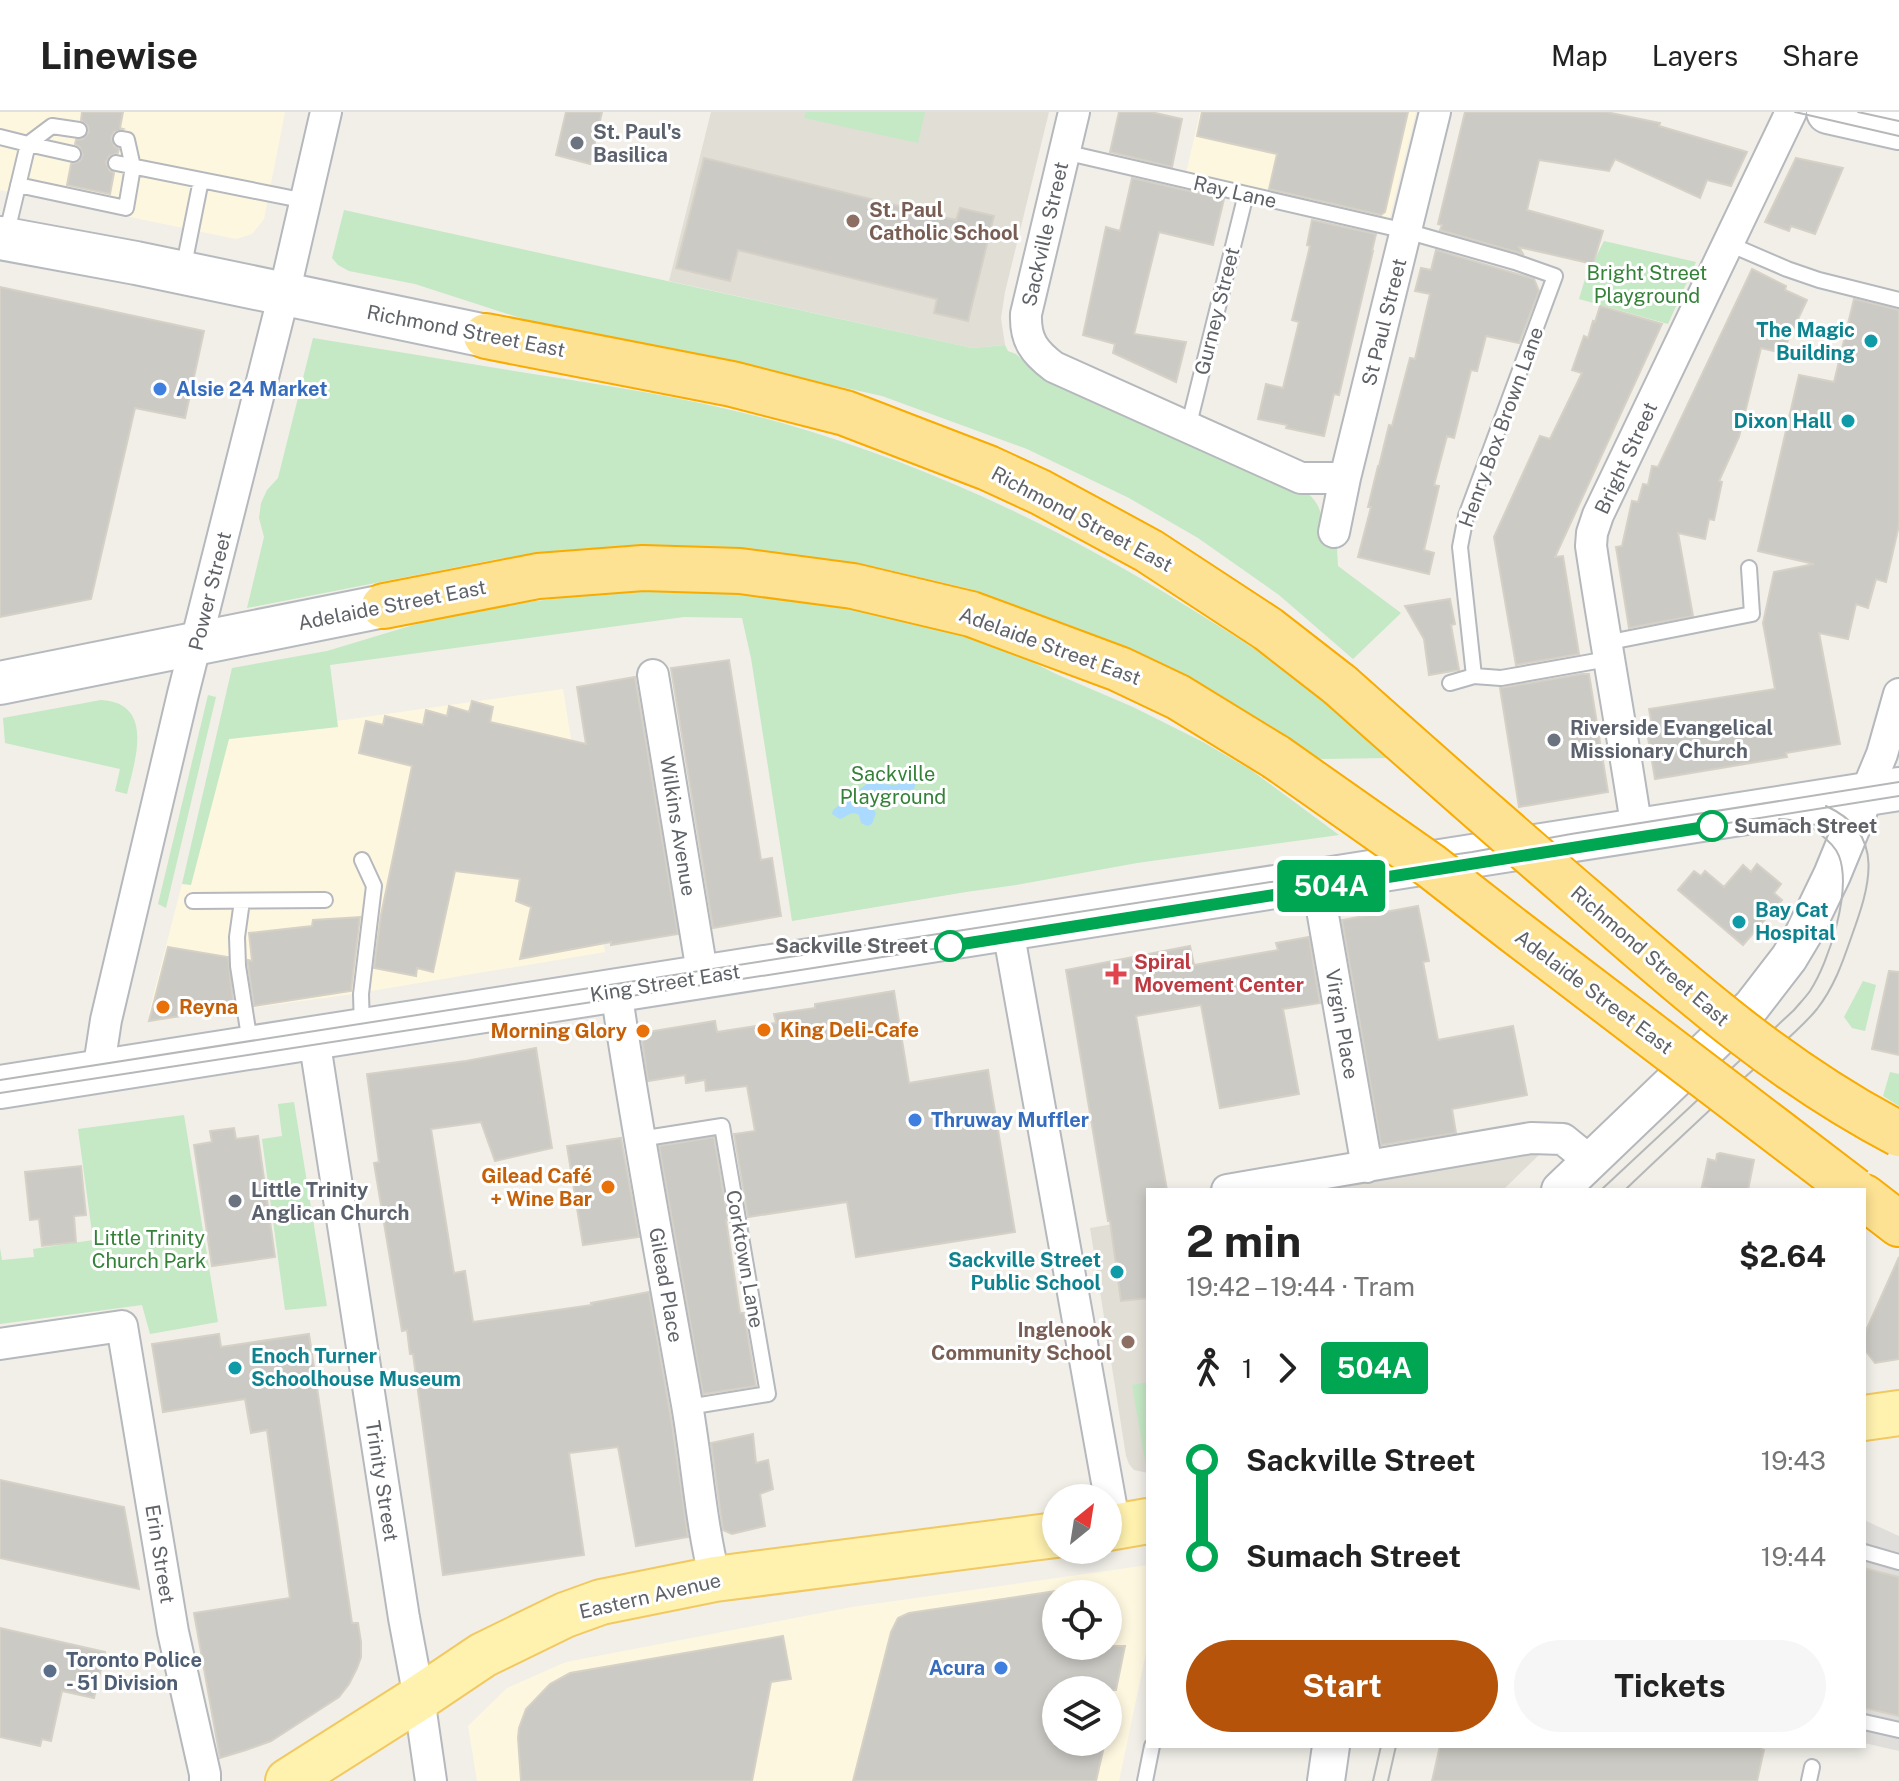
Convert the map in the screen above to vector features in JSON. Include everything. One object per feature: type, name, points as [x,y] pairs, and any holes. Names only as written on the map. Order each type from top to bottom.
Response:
[{"type":"highway","name":"Richmond Street East","points":[[486,336],[732,384],[845,413],[988,468],[1040,492],[1149,551],[1268,629],[1340,685],[1733,1027],[1822,1090],[1899,1134]]},
{"type":"highway","name":"Adelaide Street East","points":[[384,606],[538,576],[643,568],[740,571],[853,586],[971,614],[1119,669],[1178,697],[1276,757],[1431,866],[1851,1188]]},
{"type":"highway","points":[[1866,1199],[1899,1224]]},
{"type":"main road","points":[[1828,112],[1899,128]]},
{"type":"main road","name":"Richmond Street East","points":[[3,239],[486,336]]},
{"type":"main road","name":"Adelaide Street East","points":[[0,683],[384,606]]},
{"type":"main road","name":"King Street East","points":[[0,1087],[1882,792]]},
{"type":"main road","points":[[1866,1418],[1899,1413]]},
{"type":"main road","name":"Eastern Avenue","points":[[288,1781],[483,1655],[565,1615],[601,1602],[715,1579],[1042,1537]]},
{"type":"street","name":"Power Street","points":[[98,1072],[106,1020],[183,694],[284,294],[326,112]]},
{"type":"street","name":"Sackville Street","points":[[1074,112],[1026,314],[1025,329],[1033,347],[1054,367],[1301,478],[1345,478]]},
{"type":"street","name":"St Paul Street","points":[[1334,532],[1435,112]]},
{"type":"street","name":"Bright Street","points":[[1637,831],[1591,546],[1592,533],[1791,112]]},
{"type":"street","name":"Wilkins Avenue","points":[[653,675],[703,978]]},
{"type":"street","points":[[1562,1188],[1752,1006],[1789,958],[1882,792],[1882,754],[1899,694]]},
{"type":"street","name":"Virgin Place","points":[[1317,881],[1367,1167]]},
{"type":"street","points":[[1008,930],[1124,1525]]},
{"type":"street","name":"Gilead Place","points":[[616,990],[688,1407],[706,1544],[715,1579]]},
{"type":"street","name":"Trinity Street","points":[[314,1038],[431,1781]]},
{"type":"street","points":[[1239,1188],[1531,1138],[1563,1139],[1590,1161]]},
{"type":"street","name":"Erin Street","points":[[0,1344],[122,1326],[173,1632],[205,1781]]},
{"type":"street","points":[[1326,1781],[1331,1748]]},
{"type":"lane","points":[[3,239],[28,144],[52,126],[79,130]]},
{"type":"lane","points":[[0,137],[73,154]]},
{"type":"lane","points":[[18,185],[126,208],[133,167],[127,140],[121,139]]},
{"type":"lane","name":"Ray Lane","points":[[1064,152],[1406,231],[1555,276]]},
{"type":"lane","points":[[116,163],[306,201]]},
{"type":"lane","points":[[183,273],[201,180]]},
{"type":"lane","name":"Gurney Street","points":[[1188,428],[1246,194]]},
{"type":"lane","points":[[1729,244],[1808,276],[1899,300]]},
{"type":"lane","name":"Henry Box Brown Lane","points":[[1474,676],[1460,547],[1466,516],[1555,276]]},
{"type":"lane","points":[[1450,683],[1474,676],[1501,678],[1752,614],[1749,568]]},
{"type":"lane","points":[[362,860],[374,886],[361,994],[362,1030]]},
{"type":"lane","points":[[193,901],[325,900]]},
{"type":"lane","points":[[242,901],[237,937],[238,966],[251,1048]]},
{"type":"lane","name":"Corktown Lane","points":[[640,1139],[722,1126],[768,1394],[688,1407]]},
{"type":"lane","points":[[1866,1553],[1899,1562]]},
{"type":"lane","points":[[1866,1722],[1899,1730]]},
{"type":"lane","points":[[1145,1781],[1152,1748]]},
{"type":"shaded area","points":[[0,112],[285,112],[264,219],[252,234],[236,239],[0,190]]},
{"type":"shaded area","name":"St. Paul Catholic School","points":[[711,112],[1049,112],[1005,292],[1001,318],[1005,345],[972,348],[669,281]]},
{"type":"shaded area","points":[[1200,112],[1416,112],[1389,220],[1186,174]]},
{"type":"shaded area","points":[[563,689],[605,952],[353,994],[156,1021],[152,1019],[149,1012],[182,884],[191,884],[229,739],[337,727],[337,721]]},
{"type":"shaded area","points":[[1543,1151],[1505,1188],[1323,1188]]},
{"type":"shaded area","name":"Inglenook Community School","points":[[1146,1218],[1146,1473],[1134,1470],[1126,1456],[1090,1228]]},
{"type":"shaded area","points":[[1866,1521],[1899,1536],[1899,1751],[1866,1743]]},
{"type":"shaded area","points":[[1146,1565],[1146,1653],[1119,1781],[477,1781],[468,1726],[507,1688],[566,1662],[852,1607],[1042,1580],[1042,1660],[1122,1660],[1122,1580],[1042,1580]]},
{"type":"green space","points":[[806,112],[925,112],[918,143],[804,118]]},
{"type":"green space","points":[[344,210],[972,348],[1005,345],[1008,351],[1016,354],[1037,374],[1307,493],[1318,507],[1323,535],[1337,548],[1338,566],[1401,613],[1353,659],[1279,595],[1198,538],[1129,498],[1027,449],[882,396],[542,325],[415,284],[349,271],[332,258]]},
{"type":"green space","name":"Bright Street Playground","points":[[1604,241],[1696,262],[1668,324],[1579,299],[1585,279]]},
{"type":"green space","points":[[313,338],[689,401],[836,439],[940,478],[1091,551],[1236,637],[1325,701],[1390,758],[1321,759],[1141,657],[1074,627],[970,589],[872,566],[693,548],[558,552],[498,559],[247,608],[264,537],[259,518],[261,503],[278,478]]},
{"type":"green space","name":"Sackville Playground","points":[[674,588],[750,593],[907,617],[992,641],[1203,742],[1251,770],[1339,835],[1137,863],[792,921],[742,618],[684,617],[330,665],[338,727],[229,739],[191,885],[182,884],[232,668],[327,651],[433,619],[503,605]]},
{"type":"green space","points":[[208,695],[216,697],[166,908],[158,904]]},
{"type":"green space","points":[[101,700],[118,704],[129,711],[135,722],[137,750],[127,794],[115,791],[120,769],[5,743],[3,718]]},
{"type":"green space","points":[[1863,981],[1876,985],[1865,1031],[1852,1028],[1844,1017]]},
{"type":"green space","points":[[1890,1072],[1899,1074],[1899,1106],[1883,1096]]},
{"type":"green space","points":[[294,1102],[327,1306],[285,1310],[262,1139],[282,1136],[278,1104]]},
{"type":"green space","name":"Little Trinity Church Park","points":[[184,1115],[218,1322],[150,1334],[142,1305],[0,1324],[0,1248],[2,1260],[34,1257],[33,1249],[93,1240],[78,1129]]},
{"type":"green space","points":[[1146,1382],[1146,1467],[1132,1385]]},
{"type":"water","points":[[909,779],[916,782],[914,789],[903,792],[885,808],[877,804],[871,789],[864,793],[862,801],[876,813],[872,824],[867,826],[861,823],[856,814],[840,819],[832,814],[868,783],[896,785]]},
{"type":"building","points":[[82,112],[123,112],[120,128],[123,129],[114,132],[111,138],[119,149],[118,153],[109,156],[106,162],[114,173],[110,194],[67,185],[71,164],[80,161],[83,155],[75,144],[76,140],[83,139],[89,132],[88,126],[81,120]]},
{"type":"building","name":"St. Paul's Basilica","points":[[566,112],[602,112],[590,164],[556,155]]},
{"type":"building","points":[[1119,112],[1151,112],[1182,119],[1172,167],[1110,152]]},
{"type":"building","points":[[1202,112],[1408,112],[1385,212],[1381,215],[1269,189],[1277,154],[1197,136]]},
{"type":"building","points":[[1465,112],[1606,112],[1660,123],[1659,126],[1747,152],[1731,186],[1707,180],[1700,198],[1615,159],[1609,171],[1539,160],[1527,210],[1603,231],[1593,264],[1519,247],[1523,254],[1440,230],[1442,225],[1438,224]]},
{"type":"building","points":[[704,158],[956,220],[960,208],[994,216],[968,321],[934,313],[937,299],[738,250],[730,281],[676,268]]},
{"type":"building","points":[[1796,158],[1843,168],[1815,234],[1791,226],[1789,231],[1765,222]]},
{"type":"building","points":[[1132,178],[1224,199],[1213,245],[1159,232],[1134,334],[1186,342],[1176,382],[1113,353],[1115,344],[1083,335],[1106,227],[1120,231]]},
{"type":"building","points":[[1312,220],[1376,234],[1339,395],[1334,394],[1324,436],[1258,419],[1266,384],[1283,388],[1299,322],[1292,320],[1310,246],[1307,245]]},
{"type":"building","points":[[1436,250],[1534,279],[1539,291],[1519,343],[1486,336],[1477,371],[1471,370],[1454,438],[1447,436],[1434,485],[1439,486],[1424,550],[1434,553],[1429,574],[1358,557],[1389,425],[1392,426],[1410,358],[1415,359],[1430,294],[1415,291],[1421,268],[1431,270]]},
{"type":"building","points":[[1752,269],[1807,300],[1782,353],[1761,348],[1739,437],[1719,481],[1722,482],[1714,520],[1709,519],[1705,539],[1678,533],[1693,616],[1629,628],[1616,547],[1622,546],[1632,501],[1638,502],[1643,484],[1648,485],[1652,466],[1658,467]]},
{"type":"building","points":[[0,287],[204,331],[185,418],[135,408],[91,599],[0,617]]},
{"type":"building","points":[[1854,299],[1899,310],[1899,525],[1886,582],[1876,579],[1868,608],[1856,604],[1848,639],[1819,633],[1840,744],[1786,753],[1787,757],[1655,779],[1647,732],[1653,731],[1649,709],[1775,689],[1763,623],[1774,572],[1814,564],[1758,551],[1799,375],[1834,382]]},
{"type":"building","points":[[1600,306],[1662,324],[1555,557],[1563,556],[1579,654],[1516,665],[1494,537],[1540,436],[1550,439],[1582,373],[1572,370],[1584,336],[1588,338]]},
{"type":"building","points":[[1450,599],[1459,670],[1429,675],[1424,639],[1405,606]]},
{"type":"building","points":[[729,660],[761,860],[772,858],[781,916],[713,928],[671,668]]},
{"type":"building","name":"Riverside Evangelical Missionary Church","points":[[1589,674],[1608,792],[1519,807],[1500,688]]},
{"type":"building","points":[[635,677],[678,934],[611,945],[611,942],[520,959],[531,907],[516,901],[520,879],[455,871],[433,972],[417,968],[416,976],[374,968],[381,915],[412,766],[359,753],[366,721],[383,725],[385,716],[423,725],[426,710],[447,716],[449,706],[469,712],[472,701],[493,707],[490,722],[586,744],[577,687]]},
{"type":"building","name":"Bay Cat Hospital","points":[[1757,864],[1781,884],[1774,893],[1782,900],[1743,945],[1678,890],[1694,871],[1701,876],[1705,871],[1724,887],[1743,865],[1751,872]]},
{"type":"building","points":[[1418,906],[1429,961],[1423,962],[1438,1040],[1513,1026],[1527,1095],[1452,1109],[1456,1133],[1381,1145],[1342,920]]},
{"type":"building","points":[[360,917],[351,991],[254,1006],[248,965],[248,960],[252,961],[249,933],[312,926],[313,920]]},
{"type":"building","points":[[1309,937],[1320,1003],[1283,1009],[1299,1094],[1220,1108],[1201,1005],[1136,1016],[1167,1188],[1146,1188],[1146,1298],[1121,1301],[1066,970],[1190,946],[1194,965],[1278,950],[1276,943]]},
{"type":"building","points":[[168,947],[228,957],[234,1008],[149,1021]]},
{"type":"building","points":[[1889,971],[1899,972],[1899,1055],[1872,1049]]},
{"type":"building","points":[[894,991],[909,1083],[988,1070],[1015,1232],[856,1257],[847,1202],[748,1217],[734,1134],[755,1131],[747,1086],[706,1091],[705,1080],[686,1083],[685,1075],[648,1081],[641,1033],[715,1021],[717,1032],[776,1023],[774,1014]]},
{"type":"building","points":[[536,1048],[552,1148],[495,1161],[481,1122],[431,1129],[454,1273],[465,1271],[473,1322],[592,1305],[649,1292],[688,1537],[636,1546],[618,1447],[569,1453],[584,1555],[443,1575],[413,1354],[410,1354],[407,1330],[402,1331],[374,1163],[379,1162],[367,1074]]},
{"type":"building","name":"Little Trinity Anglican Church","points":[[234,1128],[236,1139],[258,1136],[275,1257],[212,1266],[194,1145],[212,1142],[210,1131]]},
{"type":"building","points":[[714,1137],[740,1313],[744,1313],[756,1386],[703,1394],[659,1146]]},
{"type":"building","points":[[621,1138],[639,1237],[583,1245],[567,1146]]},
{"type":"building","points":[[1717,1154],[1754,1160],[1748,1188],[1702,1187],[1708,1159],[1716,1161]]},
{"type":"building","points":[[81,1166],[86,1215],[74,1216],[76,1242],[42,1246],[39,1219],[30,1220],[25,1172]]},
{"type":"building","points":[[1899,1257],[1899,1359],[1875,1363],[1866,1352],[1866,1331]]},
{"type":"building","points":[[219,1334],[221,1347],[309,1334],[352,1623],[358,1623],[361,1642],[357,1668],[339,1697],[271,1741],[220,1758],[194,1613],[290,1598],[267,1430],[251,1433],[245,1399],[163,1412],[152,1344]]},
{"type":"building","points":[[753,1434],[756,1463],[768,1460],[773,1489],[760,1494],[765,1526],[732,1534],[723,1530],[711,1443]]},
{"type":"building","points":[[0,1480],[124,1507],[139,1589],[0,1558]]},
{"type":"building","points":[[1866,1569],[1899,1577],[1899,1716],[1866,1708]]},
{"type":"building","name":"Acura","points":[[1042,1593],[1042,1660],[1122,1660],[1122,1646],[1125,1646],[1119,1676],[1042,1676],[1042,1756],[1102,1756],[1096,1781],[853,1781],[891,1632],[898,1618],[909,1613]]},
{"type":"building","name":"Toronto Police - 51 Division","points":[[0,1628],[105,1652],[94,1698],[62,1691],[51,1741],[42,1739],[40,1746],[0,1737]]},
{"type":"building","points":[[783,1636],[791,1679],[771,1682],[752,1781],[521,1781],[519,1728],[526,1709],[550,1684],[570,1673]]},
{"type":"building","points":[[1440,1748],[1764,1750],[1757,1781],[1432,1781]]},
{"type":"tram line","points":[[1795,112],[1899,136]]},
{"type":"tram line","points":[[1858,112],[1899,121]]},
{"type":"tram line","points":[[0,1080],[1472,852],[1899,782]]},
{"type":"tram line","points":[[0,1093],[1899,796]]},
{"type":"tram line","points":[[1627,1188],[1803,1025],[1833,984],[1863,900],[1868,864],[1866,847],[1859,831],[1846,818],[1826,806]]},
{"type":"tram line","points":[[1603,1188],[1794,1010],[1817,978],[1831,945],[1841,906],[1843,887],[1839,856],[1830,843],[1810,827],[1779,819]]},
{"type":"tram line","name":"504A","points":[[950,946],[1712,826]]},
{"type":"tram line","points":[[1373,1781],[1381,1748]]},
{"type":"tram line","points":[[1388,1781],[1396,1748]]},
{"type":"place","name":"St. Paul's Basilica","points":[[577,143]]},
{"type":"place","name":"St. Paul Catholic School","points":[[853,221]]},
{"type":"place","name":"The Magic Building","points":[[1871,341]]},
{"type":"place","name":"Alsie 24 Market","points":[[160,389]]},
{"type":"place","name":"Dixon Hall","points":[[1848,421]]},
{"type":"place","name":"Riverside Evangelical Missionary Church","points":[[1554,740]]},
{"type":"place","name":"Sumach Street","points":[[1712,826]]},
{"type":"place","name":"Bay Cat Hospital","points":[[1739,922]]},
{"type":"place","name":"Sackville Street","points":[[950,946]]},
{"type":"place","name":"Spiral Movement Center","points":[[1116,974]]},
{"type":"place","name":"Reyna","points":[[163,1007]]},
{"type":"place","name":"King Deli-Cafe","points":[[764,1030]]},
{"type":"place","name":"Morning Glory","points":[[643,1031]]},
{"type":"place","name":"Thruway Muffler","points":[[915,1120]]},
{"type":"place","name":"Gilead Café + Wine Bar","points":[[608,1187]]},
{"type":"place","name":"Little Trinity Anglican Church","points":[[235,1201]]},
{"type":"place","name":"Sackville Street Public School","points":[[1117,1272]]},
{"type":"place","name":"Inglenook Community School","points":[[1128,1342]]},
{"type":"place","name":"Enoch Turner Schoolhouse Museum","points":[[235,1368]]},
{"type":"place","name":"Acura","points":[[1001,1668]]},
{"type":"place","name":"Toronto Police - 51 Division","points":[[50,1671]]}]
